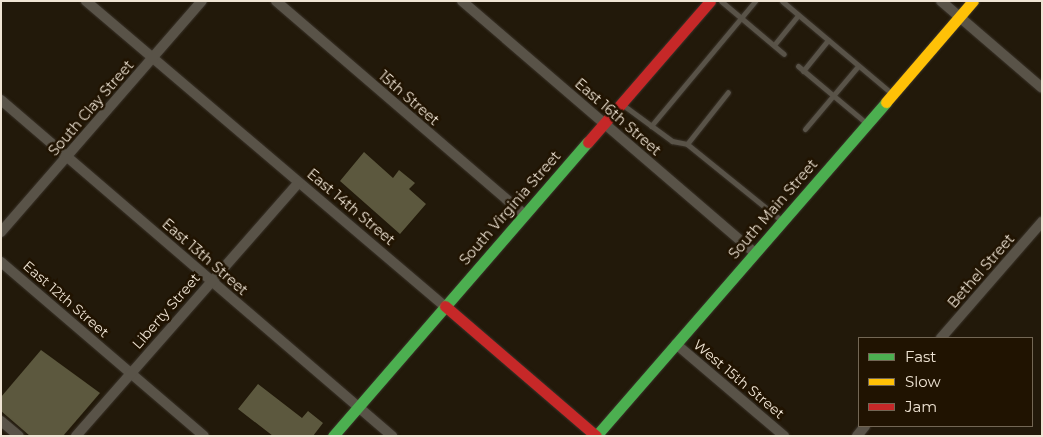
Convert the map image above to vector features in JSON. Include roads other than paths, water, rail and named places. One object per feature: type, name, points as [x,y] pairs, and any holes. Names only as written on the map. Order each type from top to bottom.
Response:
[{"type":"main road","name":"South Virginia Street","points":[[333,436],[710,1]]},
{"type":"main road","name":"South Main Street","points":[[596,436],[973,1]]},
{"type":"main road","name":"East 14th Street","points":[[445,306],[596,436]]},
{"type":"street","name":"East 14th Street","points":[[86,1],[445,306]]},
{"type":"street","name":"South Clay Street","points":[[1,232],[202,1]]},
{"type":"street","name":"15th Street","points":[[276,1],[525,215]]},
{"type":"street","name":"East 16th Street","points":[[462,1],[755,253]]},
{"type":"street","points":[[941,1],[1042,88]]},
{"type":"street","name":"East 13th Street","points":[[1,100],[392,436]]},
{"type":"street","name":"Liberty Street","points":[[76,436],[298,182]]},
{"type":"street","name":"Bethel Street","points":[[942,337],[1042,222]]},
{"type":"street","name":"East 12th Street","points":[[1,262],[204,436]]},
{"type":"street","name":"West 15th Street","points":[[676,344],[784,436]]},
{"type":"street","points":[[1,421],[19,436]]},
{"type":"lane","points":[[721,1],[784,54]]},
{"type":"lane","points":[[651,126],[755,1]]},
{"type":"lane","points":[[782,1],[892,94]]},
{"type":"lane","points":[[774,45],[798,15]]},
{"type":"lane","points":[[803,71],[828,40]]},
{"type":"lane","points":[[798,66],[867,124]]},
{"type":"lane","points":[[805,129],[858,66]]},
{"type":"lane","points":[[687,144],[728,92]]},
{"type":"lane","points":[[621,104],[672,141],[687,144],[782,221]]}]
